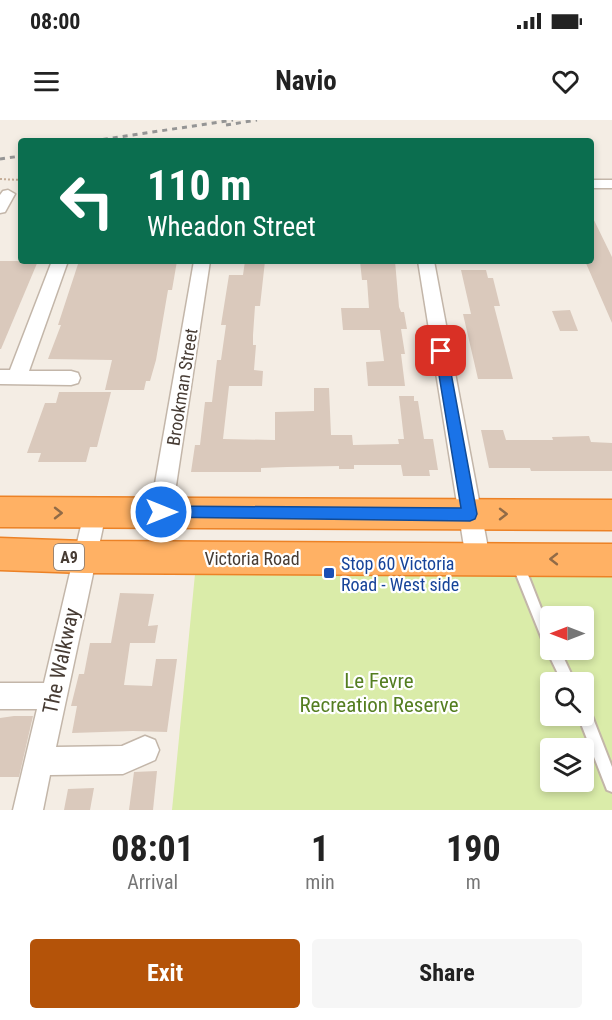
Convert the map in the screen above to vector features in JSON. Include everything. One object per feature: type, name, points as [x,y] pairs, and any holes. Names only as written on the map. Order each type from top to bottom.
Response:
[{"type":"highway","points":[[0,512],[612,515]]},
{"type":"highway","name":"Victoria Road","points":[[0,554],[84,557],[612,560]]},
{"type":"street","points":[[0,209],[8,194]]},
{"type":"street","points":[[59,264],[8,377],[71,378]]},
{"type":"street","name":"Brookman Street","points":[[161,512],[202,264]]},
{"type":"street","points":[[427,264],[478,559]]},
{"type":"street","name":"The Walkway","points":[[28,810],[95,513]]},
{"type":"street","points":[[0,696],[54,696]]},
{"type":"street","points":[[39,761],[123,760],[145,750]]},
{"type":"lane","points":[[516,559],[540,620]]},
{"type":"lane","points":[[589,726],[612,785]]},
{"type":"path","points":[[0,179],[18,180]]},
{"type":"green space","name":"Le Fevre Recreation Reserve","points":[[195,574],[612,576],[612,810],[172,810]]},
{"type":"building","points":[[594,220],[612,257],[612,323],[586,264],[594,264]]},
{"type":"building","points":[[0,261],[37,264],[1,349]]},
{"type":"building","points":[[78,264],[176,264],[172,290],[168,290],[156,360],[150,381],[146,381],[144,390],[105,390],[112,360],[48,359],[61,325],[58,325]]},
{"type":"building","points":[[245,264],[265,264],[260,306],[255,306],[253,335],[253,345],[256,345],[254,370],[263,371],[262,386],[229,386],[223,439],[275,440],[275,412],[314,411],[314,388],[329,388],[331,435],[352,435],[353,445],[399,444],[398,439],[404,439],[399,396],[414,396],[414,401],[418,401],[424,439],[433,439],[438,470],[429,470],[430,476],[403,476],[401,465],[354,465],[354,469],[339,469],[339,466],[261,468],[261,472],[191,472],[195,445],[200,445],[205,402],[212,402],[217,360],[221,360],[226,325],[221,325],[229,275],[243,275]]},
{"type":"building","points":[[360,264],[395,264],[399,307],[401,312],[404,312],[407,329],[401,329],[405,354],[401,354],[405,386],[368,386],[366,362],[384,361],[380,330],[343,330],[341,308],[369,308],[367,280],[362,280]]},
{"type":"building","points":[[461,270],[486,270],[488,278],[493,278],[500,306],[494,306],[513,379],[478,379],[463,314],[471,314]]},
{"type":"building","points":[[570,310],[578,331],[560,331],[552,311]]},
{"type":"building","points":[[59,392],[111,392],[97,447],[90,447],[86,462],[38,462],[41,453],[27,453],[45,403],[56,403]]},
{"type":"building","points":[[481,430],[503,430],[506,440],[553,440],[552,437],[589,436],[591,442],[612,443],[612,471],[531,471],[530,468],[489,468]]},
{"type":"building","points":[[120,593],[154,594],[148,626],[158,625],[155,643],[130,643],[124,685],[152,686],[156,659],[177,659],[167,732],[72,733],[77,706],[71,706],[79,674],[84,674],[90,643],[111,643]]},
{"type":"building","points":[[33,716],[19,777],[0,777],[0,718]]},
{"type":"building","points":[[157,771],[153,810],[129,810],[134,772]]},
{"type":"building","points":[[94,788],[90,810],[64,810],[68,789]]},
{"type":"railway","points":[[113,138],[233,120]]},
{"type":"railway","points":[[226,125],[257,120]]},
{"type":"railway","points":[[0,159],[18,156]]},
{"type":"place","name":"Stop 60 Victoria Road - West side","points":[[329,573]]},
{"type":"route","points":[[161,512],[470,514],[441,351]]}]
